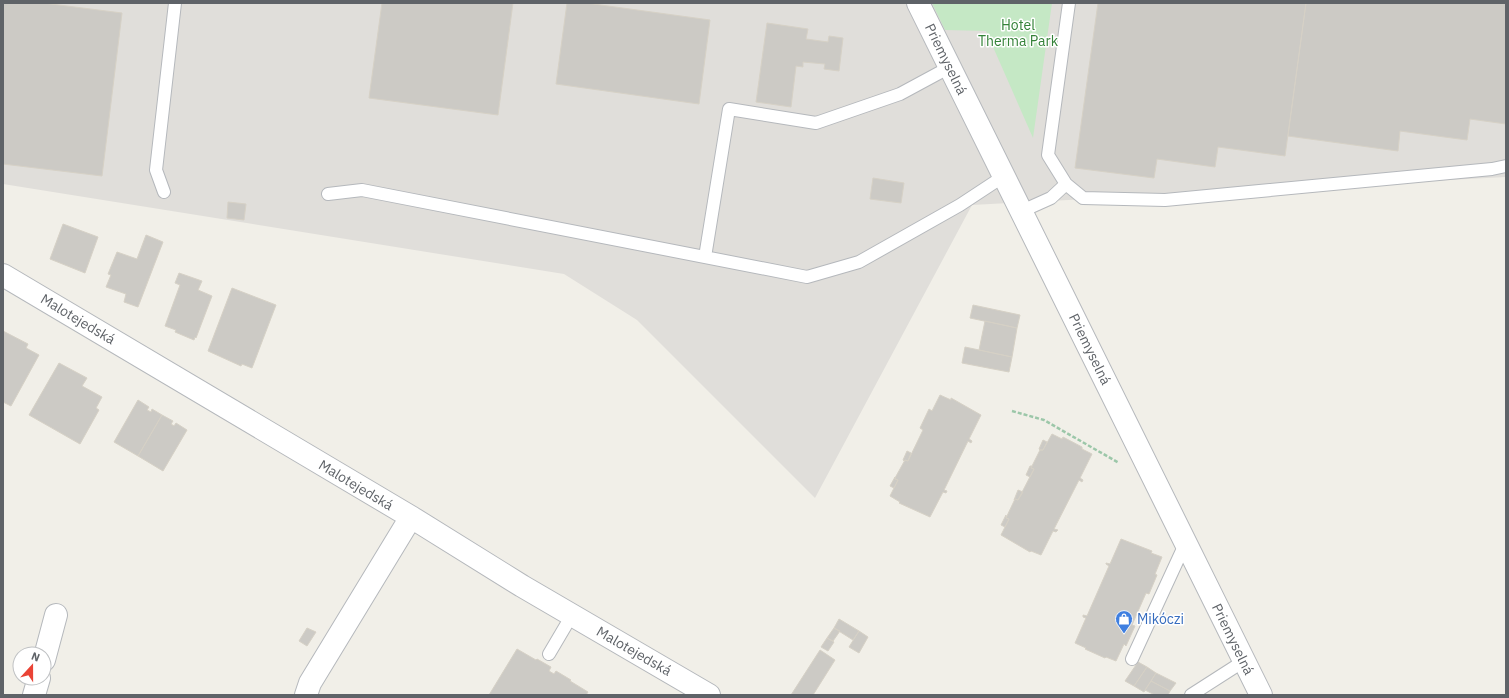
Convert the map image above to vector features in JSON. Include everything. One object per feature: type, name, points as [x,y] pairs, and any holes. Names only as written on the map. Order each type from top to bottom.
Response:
[{"type":"street","name":"Priemyselná","points":[[918,3],[1261,695]]},
{"type":"street","name":"Malotejedská","points":[[3,275],[411,517],[572,615],[709,695]]},
{"type":"street","points":[[306,695],[310,683],[411,517]]},
{"type":"street","points":[[48,646],[56,615]]},
{"type":"lane","points":[[164,192],[156,170],[175,3]]},
{"type":"lane","points":[[1069,3],[1048,155],[1066,184],[1083,198],[1165,200],[1492,169],[1506,166]]},
{"type":"lane","points":[[705,257],[729,109],[816,123],[900,94],[950,67]]},
{"type":"lane","points":[[328,194],[362,190],[807,277],[859,262],[960,205],[1004,176]]},
{"type":"lane","points":[[1022,211],[1051,198],[1066,184]]},
{"type":"lane","points":[[1132,659],[1186,542]]},
{"type":"lane","points":[[549,654],[572,615]]},
{"type":"lane","points":[[1191,695],[1244,661]]},
{"type":"path","points":[[1012,411],[1044,420],[1119,463]]},
{"type":"shaded area","points":[[3,3],[1506,3],[1506,177],[972,205],[815,498],[637,320],[564,274],[3,184]]},
{"type":"green space","name":"Hotel Therma Park","points":[[932,3],[1052,3],[1033,138],[986,31],[945,30]]},
{"type":"building","points":[[3,3],[43,3],[122,13],[102,176],[3,164]]},
{"type":"building","points":[[382,3],[513,3],[498,115],[369,98]]},
{"type":"building","points":[[567,3],[586,3],[710,20],[699,104],[556,84]]},
{"type":"building","points":[[1098,3],[1306,3],[1285,156],[1218,147],[1215,167],[1157,159],[1154,178],[1075,168]]},
{"type":"building","points":[[1306,3],[1506,3],[1506,124],[1470,119],[1467,140],[1400,131],[1398,151],[1288,136]]},
{"type":"building","points":[[767,23],[808,29],[806,39],[828,42],[829,36],[843,38],[839,71],[824,69],[825,64],[803,62],[803,67],[796,66],[791,107],[756,102]]},
{"type":"building","points":[[873,178],[904,183],[901,203],[870,199]]},
{"type":"building","points":[[228,202],[246,204],[244,220],[227,218]]},
{"type":"building","points":[[63,224],[98,237],[85,273],[50,259]]},
{"type":"building","points":[[146,235],[163,242],[138,307],[124,302],[126,294],[106,287],[111,275],[108,274],[117,252],[137,259]]},
{"type":"building","points":[[179,273],[202,281],[198,290],[212,296],[194,340],[165,326],[180,285],[175,283]]},
{"type":"building","points":[[232,288],[276,305],[252,368],[242,364],[241,366],[208,351]]},
{"type":"building","points":[[973,305],[1020,315],[1017,328],[970,318]]},
{"type":"building","points":[[985,321],[1017,328],[1012,357],[979,350]]},
{"type":"building","points":[[3,331],[28,344],[26,348],[39,355],[11,406],[3,402]]},
{"type":"building","points":[[965,347],[1012,357],[1009,372],[962,363]]},
{"type":"building","points":[[59,363],[87,378],[82,386],[102,397],[96,408],[99,410],[80,444],[29,415]]},
{"type":"building","points":[[940,395],[951,400],[951,398],[981,415],[969,439],[972,441],[971,443],[968,441],[944,490],[947,491],[946,493],[943,492],[930,517],[899,503],[900,502],[890,496],[898,480],[895,478],[905,460],[908,461],[923,430],[920,428],[929,409],[932,411]]},
{"type":"building","points":[[138,400],[149,407],[147,410],[151,412],[152,409],[162,415],[138,456],[114,442]]},
{"type":"building","points":[[162,415],[173,421],[171,424],[174,426],[176,423],[187,430],[163,471],[138,456]]},
{"type":"building","points":[[1052,434],[1062,439],[1063,437],[1092,454],[1080,478],[1083,480],[1082,482],[1079,480],[1054,529],[1058,530],[1056,532],[1053,531],[1041,555],[1031,551],[1030,552],[1001,535],[1009,519],[1006,518],[1015,499],[1018,500],[1034,469],[1031,468],[1040,450],[1043,450]]},
{"type":"building","points":[[1043,440],[1047,442],[1043,450],[1040,450],[1039,449]]},
{"type":"building","points":[[907,451],[911,453],[908,461],[904,461],[903,460]]},
{"type":"building","points":[[1030,466],[1034,469],[1030,477],[1026,475]]},
{"type":"building","points":[[895,477],[895,479],[898,480],[894,488],[890,486]]},
{"type":"building","points":[[1018,490],[1023,492],[1018,500],[1014,500]]},
{"type":"building","points":[[1006,515],[1006,518],[1009,519],[1005,527],[1001,525]]},
{"type":"building","points":[[1121,539],[1152,551],[1151,553],[1162,557],[1155,574],[1157,575],[1149,594],[1146,593],[1132,625],[1135,626],[1126,646],[1124,644],[1116,661],[1106,657],[1105,658],[1075,643],[1086,618],[1083,617],[1083,615],[1087,616],[1109,566],[1106,563],[1110,564]]},
{"type":"building","points":[[839,619],[859,631],[853,640],[834,628]]},
{"type":"building","points":[[307,628],[316,632],[307,646],[299,641]]},
{"type":"building","points":[[834,628],[840,631],[833,641],[827,638]]},
{"type":"building","points":[[859,631],[868,637],[859,653],[849,647]]},
{"type":"building","points":[[827,638],[834,642],[828,651],[821,647]]},
{"type":"building","points":[[517,649],[551,667],[549,671],[554,674],[556,671],[588,692],[586,695],[489,695]]},
{"type":"building","points":[[820,650],[835,660],[813,695],[791,695]]},
{"type":"building","points":[[1138,662],[1147,667],[1134,686],[1125,681]]},
{"type":"building","points":[[1147,667],[1156,673],[1144,692],[1134,686]]},
{"type":"building","points":[[1156,673],[1176,683],[1170,691],[1151,681]]},
{"type":"building","points":[[1151,681],[1170,691],[1168,695],[1155,695],[1145,690]]},
{"type":"place","name":"Mikóczi","points":[[1124,634]]}]
